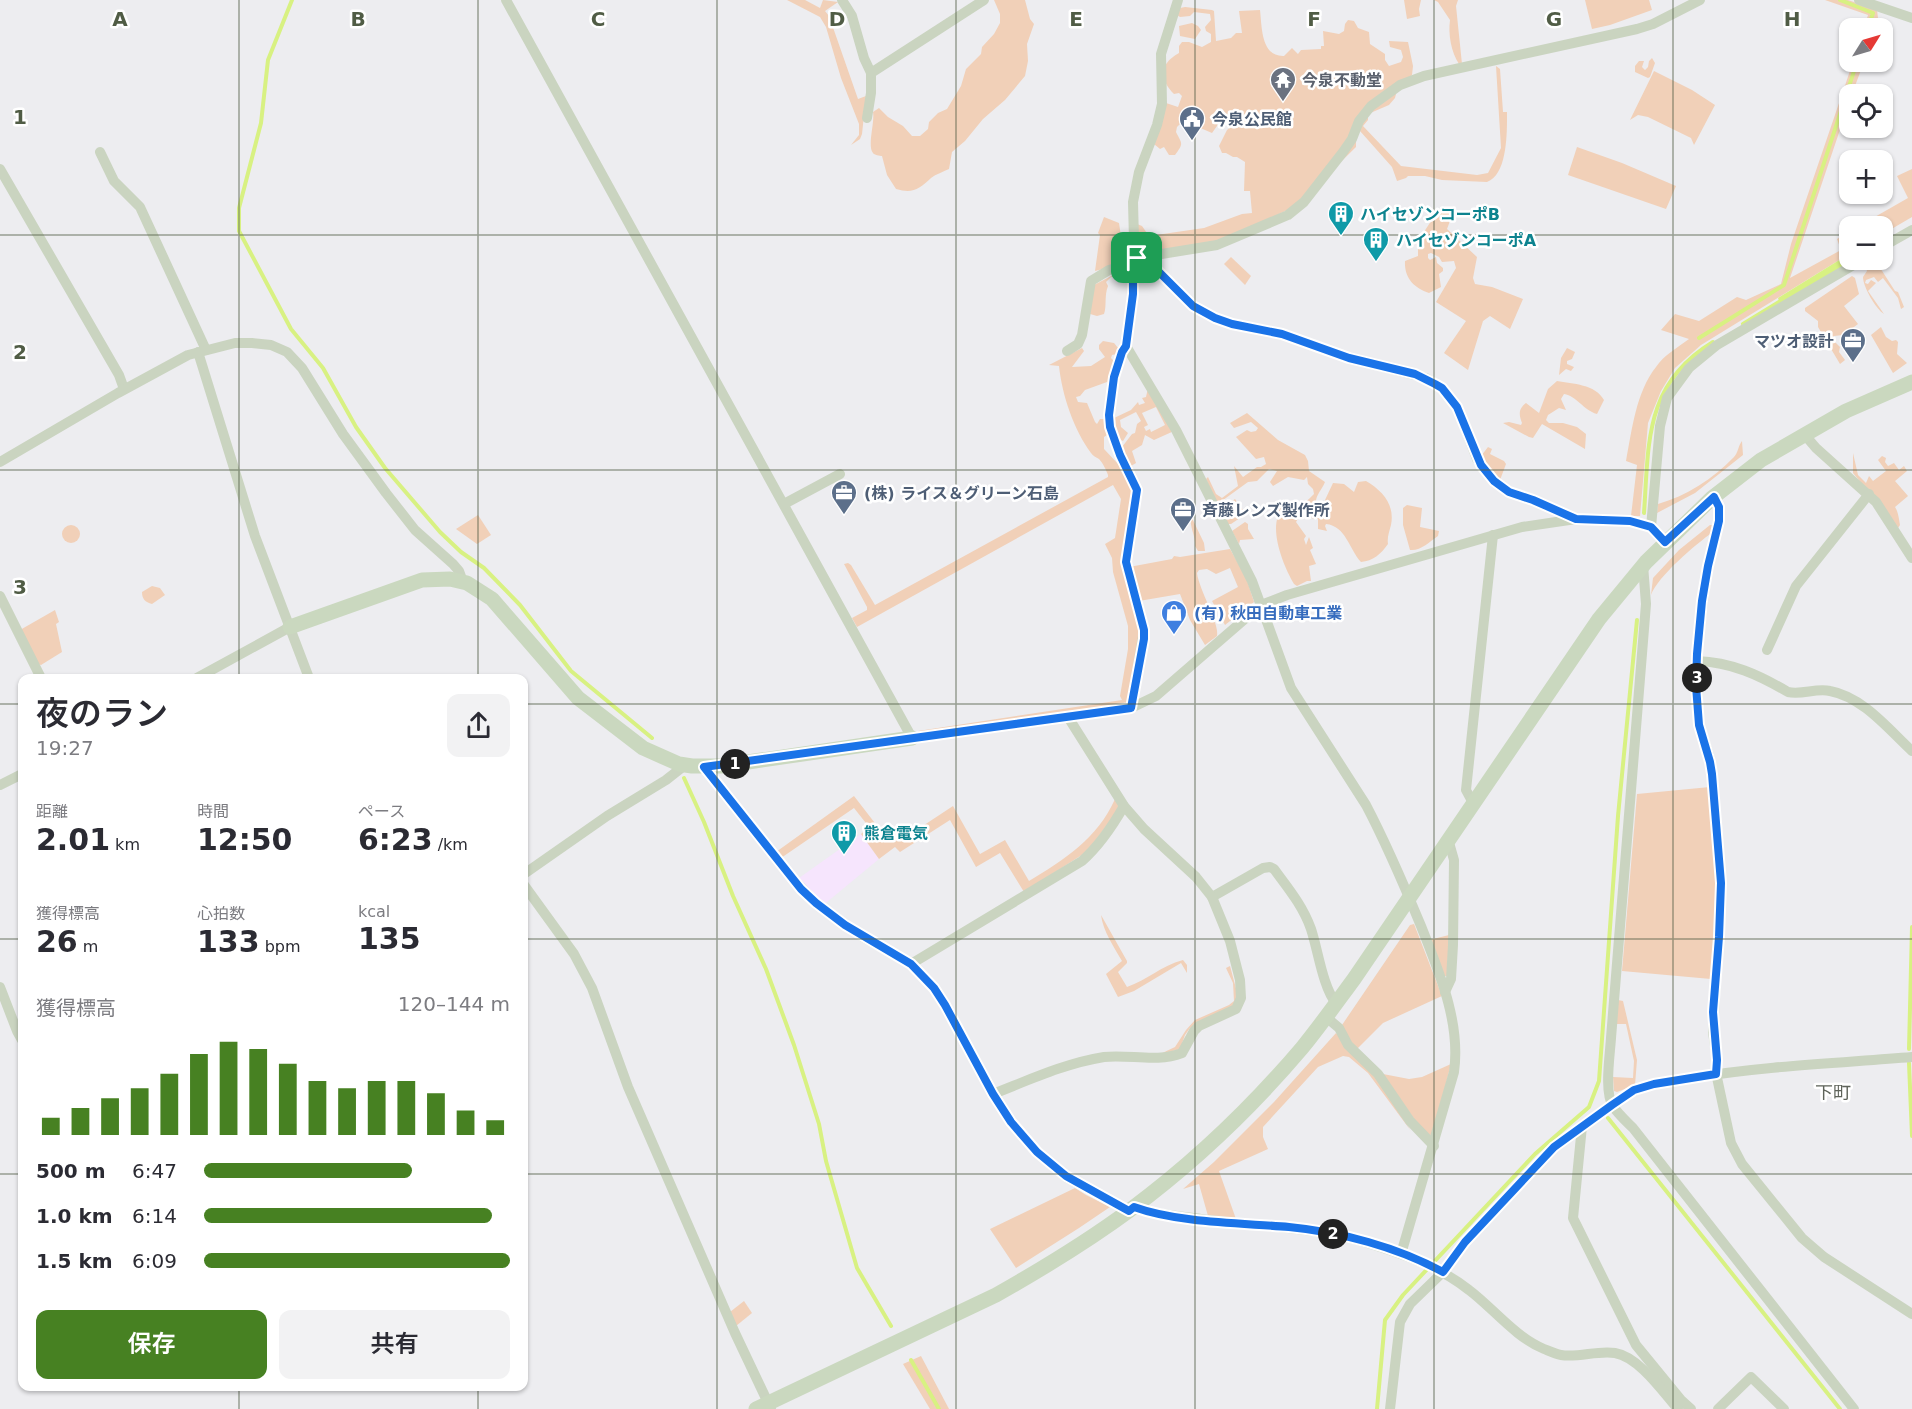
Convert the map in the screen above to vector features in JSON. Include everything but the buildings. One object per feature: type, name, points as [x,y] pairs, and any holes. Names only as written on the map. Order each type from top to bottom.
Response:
[{"type":"street","points":[[507,0],[912,738]]},
{"type":"street","points":[[842,0],[852,16],[864,58],[871,73],[867,118]]},
{"type":"street","points":[[871,73],[984,0]]},
{"type":"street","points":[[1066,351],[1080,340],[1091,281],[1110,270],[1138,259],[1217,245],[1288,215],[1304,202],[1343,152],[1365,112],[1380,98],[1409,81],[1637,29],[1653,24],[1700,0]]},
{"type":"street","points":[[1859,0],[1912,18]]},
{"type":"street","points":[[1131,708],[1144,639],[1144,630],[1126,562],[1137,490],[1120,455],[1110,427],[1109,415],[1115,370],[1126,346],[1138,259],[1134,240],[1133,202],[1139,172],[1157,125],[1162,104],[1161,54],[1175,1]]},
{"type":"street","points":[[100,152],[114,181],[140,207],[202,351],[238,484],[308,674]]},
{"type":"street","points":[[0,169],[119,375],[124,389]]},
{"type":"street","points":[[1893,241],[1912,230]]},
{"type":"street","points":[[1138,259],[1193,306],[1215,318],[1232,324],[1282,334],[1349,358],[1426,378],[1442,388],[1457,407],[1477,459],[1494,481],[1509,492],[1576,519]]},
{"type":"street","points":[[1651,527],[1660,426],[1667,398],[1689,368],[1717,345],[1845,270]]},
{"type":"street","points":[[0,462],[124,389],[202,351],[234,344],[263,344],[280,348],[294,358],[311,380],[343,434],[386,493],[415,530],[459,571],[463,582]]},
{"type":"street","points":[[1126,346],[1185,448],[1252,581],[1291,688],[1366,805],[1401,875],[1445,992],[1457,1055],[1434,1146],[1401,1254]]},
{"type":"street","points":[[528,891],[574,954],[592,988],[628,1087],[765,1407],[996,1295],[1132,1209],[1199,1152],[1241,1113],[1296,1055],[1326,1017],[1599,619],[1643,565],[1714,497],[1761,460],[1846,411],[1912,382]]},
{"type":"street","points":[[1804,434],[1821,453],[1869,494],[1912,558]]},
{"type":"street","points":[[784,504],[840,474]]},
{"type":"street","points":[[1767,650],[1796,586],[1869,494]]},
{"type":"street","points":[[1714,497],[1719,507],[1719,521],[1708,566],[1697,661],[1697,711],[1712,774],[1721,883],[1713,1012],[1716,1074],[1731,1143],[1742,1164],[1802,1238],[1824,1257],[1912,1314]]},
{"type":"street","points":[[204,674],[290,627],[422,580],[450,579],[473,586],[492,599],[564,684],[591,709],[643,748],[685,765],[704,767],[1131,708],[1156,696],[1261,605],[1522,527],[1576,519],[1630,521],[1651,527],[1665,542]]},
{"type":"street","points":[[1473,803],[1466,790],[1493,535]]},
{"type":"street","points":[[1643,565],[1646,604],[1611,1038],[1608,1087],[1612,1105],[1640,1137],[1854,1409]]},
{"type":"street","points":[[0,596],[39,674]]},
{"type":"street","points":[[1697,661],[1727,663],[1796,694],[1818,690],[1832,691],[1848,697],[1868,711],[1912,751]]},
{"type":"street","points":[[993,1094],[1092,1060],[1115,1056],[1165,1058],[1182,1053],[1198,1026],[1236,1009],[1241,998],[1240,980],[1230,941],[1212,897],[1196,877],[1143,828],[1124,806],[1068,717]]},
{"type":"street","points":[[528,871],[685,765]]},
{"type":"street","points":[[704,767],[789,874],[814,901],[863,937],[911,964],[934,988],[1011,1122],[1052,1166],[1083,1187],[1132,1209],[1340,1235],[1401,1254],[1441,1271],[1470,1290],[1508,1325],[1540,1348],[1561,1355],[1616,1353],[1642,1367],[1678,1409]]},
{"type":"street","points":[[0,785],[18,778]]},
{"type":"street","points":[[911,964],[1082,861],[1106,836],[1124,806]]},
{"type":"street","points":[[1445,992],[1451,979],[1453,945],[1454,860],[1448,839]]},
{"type":"street","points":[[1212,897],[1263,868],[1274,869],[1303,910],[1320,959],[1326,986],[1336,1003]]},
{"type":"street","points":[[0,987],[18,1034]]},
{"type":"street","points":[[1326,1017],[1339,1029],[1348,1045],[1378,1074],[1410,1121],[1434,1146]]},
{"type":"street","points":[[1390,1409],[1400,1323],[1410,1304],[1554,1147],[1634,1090],[1716,1074],[1912,1057]]},
{"type":"street","points":[[1582,1126],[1573,1218],[1636,1345],[1691,1409]]},
{"type":"street","points":[[1718,1409],[1751,1377],[1784,1409]]},
{"type":"shaded area","points":[[787,0],[805,0],[820,8],[823,0],[838,2],[825,11],[829,16],[858,99],[866,96],[862,134],[860,139],[851,145],[859,135],[859,124],[841,78],[826,27],[820,17]]},
{"type":"shaded area","points":[[994,0],[1025,0],[1030,19],[1034,24],[1027,44],[1028,61],[1025,76],[1005,100],[983,119],[965,141],[952,152],[949,169],[915,190],[896,189],[887,175],[882,156],[871,150],[873,112],[879,108],[903,126],[912,136],[920,136],[928,129],[929,122],[938,113],[947,109],[961,86],[966,69],[981,54],[982,47],[1000,23],[1000,14]]},
{"type":"shaded area","points":[[1404,0],[1421,0],[1420,16],[1407,19]]},
{"type":"shaded area","points":[[1434,0],[1458,0],[1456,6],[1462,64],[1459,64],[1452,48],[1450,20],[1438,2]]},
{"type":"shaded area","points":[[1585,0],[1649,0],[1652,10],[1592,29]]},
{"type":"shaded area","points":[[1825,0],[1848,0],[1877,10],[1878,18],[1867,18],[1868,15]]},
{"type":"shaded area","points":[[1180,8],[1214,11],[1216,41],[1242,33],[1239,11],[1260,10],[1264,40],[1271,52],[1276,55],[1284,56],[1292,48],[1298,54],[1301,50],[1321,49],[1321,46],[1324,46],[1323,31],[1339,34],[1344,31],[1348,20],[1354,21],[1358,28],[1369,32],[1370,44],[1385,54],[1385,60],[1389,66],[1401,62],[1403,57],[1401,50],[1390,47],[1389,41],[1408,42],[1413,66],[1412,75],[1397,90],[1395,98],[1389,105],[1368,114],[1368,120],[1363,126],[1401,166],[1477,175],[1488,173],[1501,148],[1496,66],[1500,69],[1503,112],[1507,112],[1505,151],[1499,170],[1487,182],[1442,180],[1425,176],[1408,176],[1397,181],[1392,167],[1360,131],[1356,137],[1356,147],[1296,206],[1220,242],[1140,253],[1137,224],[1142,226],[1149,236],[1204,228],[1242,214],[1252,213],[1250,191],[1244,191],[1245,162],[1222,153],[1219,146],[1227,130],[1233,125],[1227,117],[1218,122],[1212,133],[1198,127],[1185,114],[1182,115],[1176,132],[1181,146],[1175,155],[1169,155],[1164,147],[1160,149],[1154,144],[1166,103],[1178,107],[1182,96],[1179,93],[1174,94],[1166,83],[1163,72],[1165,67],[1172,57],[1179,53],[1179,46],[1182,42],[1202,47],[1211,42],[1211,34],[1206,31],[1205,27],[1211,20],[1210,14],[1194,12],[1190,16],[1177,15]]},
{"type":"shaded area","points":[[1192,23],[1201,30],[1195,39],[1180,36],[1179,26]]},
{"type":"shaded area","points":[[1652,58],[1655,63],[1650,77],[1635,72],[1635,66],[1639,61],[1644,61],[1642,67],[1645,70]]},
{"type":"shaded area","points":[[1654,71],[1692,90],[1715,105],[1694,145],[1691,138],[1648,117],[1638,115],[1630,120]]},
{"type":"shaded area","points":[[1850,72],[1860,72],[1856,84],[1846,84]]},
{"type":"shaded area","points":[[1839,103],[1839,133],[1790,278],[1839,251],[1839,260],[1701,345],[1675,368],[1661,391],[1648,423],[1640,516],[1631,516],[1637,465],[1626,461],[1639,400],[1649,377],[1659,363],[1689,339],[1661,330],[1675,314],[1699,321],[1737,297],[1746,300],[1781,284],[1791,244]]},
{"type":"shaded area","points":[[1577,147],[1676,186],[1666,209],[1568,175]]},
{"type":"shaded area","points":[[1912,169],[1912,217],[1893,228],[1893,216],[1876,216],[1908,198],[1897,176]]},
{"type":"shaded area","points":[[1439,209],[1453,213],[1447,229],[1477,257],[1473,278],[1475,284],[1492,287],[1523,299],[1510,329],[1490,316],[1483,321],[1468,370],[1444,353],[1466,321],[1436,302],[1456,268],[1454,261],[1442,262],[1439,257],[1428,254],[1430,260],[1436,257],[1437,263],[1443,268],[1439,274],[1441,287],[1429,293],[1411,282],[1405,267],[1405,261],[1418,256],[1418,241]]},
{"type":"shaded area","points":[[1104,217],[1119,223],[1123,250],[1119,259],[1115,260],[1111,267],[1095,271],[1100,235],[1098,233]]},
{"type":"shaded area","points":[[1231,257],[1251,276],[1245,285],[1224,264]]},
{"type":"shaded area","points":[[1839,260],[1839,269],[1780,304],[1778,298]]},
{"type":"shaded area","points":[[1882,270],[1895,291],[1898,292],[1904,307],[1901,309],[1898,298],[1883,278],[1878,282],[1874,277],[1866,280],[1865,283],[1868,284],[1871,280],[1876,283],[1868,291],[1884,314],[1877,308],[1865,286],[1863,277],[1867,271]]},
{"type":"shaded area","points":[[1119,272],[1122,273],[1121,275],[1111,277],[1106,282],[1108,286],[1104,314],[1097,316],[1090,314],[1094,285]]},
{"type":"shaded area","points":[[1852,276],[1855,278],[1859,294],[1844,306],[1858,324],[1850,330],[1855,336],[1854,345],[1848,345],[1843,335],[1834,336],[1833,340],[1840,347],[1839,352],[1845,360],[1840,364],[1818,327],[1818,321],[1805,311],[1805,308]]},
{"type":"shaded area","points":[[1881,327],[1886,337],[1898,342],[1897,354],[1907,363],[1893,373],[1871,335]]},
{"type":"shaded area","points":[[1103,341],[1114,343],[1119,349],[1117,354],[1112,355],[1111,358],[1114,361],[1110,389],[1107,382],[1085,390],[1076,397],[1078,402],[1087,403],[1097,424],[1100,419],[1104,419],[1110,433],[1104,437],[1104,449],[1120,466],[1132,486],[1124,551],[1140,634],[1128,704],[920,733],[918,731],[1122,700],[1120,696],[1128,649],[1128,626],[1113,572],[1112,558],[1105,544],[1115,538],[1121,499],[1113,485],[857,627],[852,618],[867,610],[867,607],[844,564],[851,565],[875,605],[1108,477],[1103,465],[1091,453],[1074,423],[1066,400],[1059,366],[1049,365],[1082,348],[1084,351],[1072,367],[1091,366],[1105,357],[1099,349]]},
{"type":"shaded area","points":[[1567,348],[1575,352],[1572,359],[1567,361],[1567,364],[1574,367],[1571,371],[1566,369],[1559,375],[1561,358]]},
{"type":"shaded area","points":[[1557,381],[1589,388],[1604,400],[1597,414],[1573,397],[1564,394],[1561,399],[1566,410],[1559,408],[1548,415],[1546,420],[1549,423],[1563,423],[1577,427],[1586,434],[1585,449],[1542,424],[1533,438],[1503,423],[1521,425],[1520,412],[1526,403],[1539,413],[1548,389]]},
{"type":"shaded area","points":[[1148,388],[1174,431],[1154,440],[1145,435],[1142,445],[1132,451],[1136,463],[1131,466],[1128,465],[1122,447],[1135,433],[1137,424],[1141,421],[1136,412],[1120,420],[1121,427],[1128,433],[1123,441],[1115,437],[1114,418],[1131,410],[1138,402],[1139,405],[1145,403],[1142,398],[1146,397]],"holes":[[[1156,407],[1165,425],[1151,432],[1150,429],[1146,431],[1144,427],[1148,425],[1142,413]]]},
{"type":"shaded area","points":[[1247,413],[1278,440],[1305,455],[1309,471],[1325,482],[1316,499],[1319,510],[1323,510],[1326,506],[1325,500],[1333,483],[1344,484],[1354,492],[1358,482],[1366,481],[1378,489],[1389,505],[1392,518],[1388,544],[1380,554],[1373,559],[1361,562],[1343,533],[1326,524],[1327,531],[1318,529],[1318,519],[1313,519],[1302,512],[1296,522],[1306,536],[1304,539],[1306,545],[1309,537],[1313,548],[1310,550],[1316,564],[1309,566],[1311,581],[1297,586],[1290,577],[1277,541],[1278,516],[1274,508],[1283,500],[1286,507],[1294,508],[1311,497],[1314,494],[1313,489],[1308,484],[1307,477],[1304,480],[1288,477],[1273,486],[1270,482],[1277,471],[1269,469],[1257,481],[1248,482],[1216,503],[1206,479],[1208,477],[1216,494],[1222,498],[1238,486],[1234,466],[1243,477],[1257,467],[1266,464],[1264,457],[1256,459],[1236,437],[1247,430],[1251,432],[1258,428],[1251,422],[1234,428],[1230,423]]},
{"type":"shaded area","points":[[1742,441],[1743,455],[1695,493],[1657,513],[1658,504],[1699,486],[1726,465],[1735,455]]},
{"type":"shaded area","points":[[1488,447],[1492,449],[1490,454],[1506,464],[1500,480],[1493,475],[1481,456]]},
{"type":"shaded area","points":[[1853,453],[1858,475],[1866,483],[1869,476],[1873,481],[1886,471],[1878,460],[1882,456],[1886,458],[1885,462],[1888,466],[1894,463],[1899,470],[1904,466],[1907,471],[1895,481],[1908,496],[1895,507],[1900,525],[1898,528],[1853,473]]},
{"type":"shaded area","points":[[1235,499],[1246,514],[1228,524],[1221,509]]},
{"type":"shaded area","points":[[1407,505],[1422,508],[1420,527],[1439,531],[1438,536],[1425,546],[1414,550],[1410,550],[1403,525],[1403,508]]},
{"type":"shaded area","points":[[478,515],[491,535],[477,544],[456,529]]},
{"type":"shaded area","points":[[1191,516],[1204,543],[1205,551],[1198,551],[1195,546]]},
{"type":"shaded area","points":[[1245,522],[1254,539],[1240,540],[1239,544],[1232,531]]},
{"type":"shaded area","points":[[71,525],[77,528],[80,534],[77,540],[71,543],[65,540],[62,534],[65,528]]},
{"type":"shaded area","points":[[1713,525],[1713,532],[1669,570],[1651,595],[1653,578],[1679,550]]},
{"type":"shaded area","points":[[1230,549],[1246,577],[1254,602],[1225,625],[1212,601],[1238,587],[1230,568],[1216,574],[1207,569],[1199,570],[1197,573],[1199,580],[1217,631],[1217,636],[1205,645],[1190,620],[1180,594],[1139,601],[1129,567],[1172,559],[1174,556]]},
{"type":"shaded area","points":[[152,586],[160,588],[165,595],[152,604],[144,600],[142,592]]},
{"type":"shaded area","points":[[55,610],[59,622],[56,624],[62,652],[41,665],[38,664],[20,630]]},
{"type":"shaded area","points":[[1710,787],[1718,887],[1711,979],[1622,971],[1637,794]]},
{"type":"shaded area","points":[[854,796],[888,840],[899,833],[903,839],[953,806],[980,854],[1005,840],[1029,881],[1055,865],[1090,837],[1108,813],[1115,799],[1120,807],[1088,851],[1024,892],[1000,853],[976,867],[950,820],[900,852],[895,847],[879,859],[861,834],[869,827],[854,808],[781,858],[776,852]]},
{"type":"shaded area","points":[[861,834],[879,859],[821,907],[799,878]]},
{"type":"shaded area","points":[[1101,915],[1127,961],[1118,972],[1127,987],[1183,960],[1187,965],[1187,973],[1181,963],[1134,991],[1118,997],[1106,974],[1122,961],[1106,933]]},
{"type":"shaded area","points":[[1414,924],[1442,996],[1383,1023],[1357,1049],[1351,1044],[1342,1025],[1410,925]]},
{"type":"shaded area","points":[[1449,935],[1447,976],[1444,976],[1429,940]]},
{"type":"shaded area","points":[[1230,966],[1238,996],[1234,1005],[1190,1028],[1180,1049],[1158,1055],[1175,1047],[1195,1020],[1234,1001],[1233,983],[1226,968]]},
{"type":"shaded area","points":[[1618,1000],[1623,1001],[1637,1060],[1635,1085],[1617,1092],[1614,1091],[1613,1077],[1633,1078],[1634,1061],[1626,1024],[1616,1024]]},
{"type":"shaded area","points":[[1336,1033],[1376,1076],[1411,1131],[1368,1073],[1349,1057],[1343,1056],[1318,1067],[1263,1127],[1263,1137],[1268,1149],[1219,1171],[1236,1219],[1208,1216],[1199,1184],[1183,1189],[1214,1162],[1274,1102]]},
{"type":"shaded area","points":[[1451,1064],[1433,1134],[1430,1135],[1419,1126],[1383,1074],[1409,1079],[1422,1077]]},
{"type":"shaded area","points":[[1075,1188],[1110,1207],[1016,1268],[990,1229]]},
{"type":"shaded area","points":[[744,1301],[752,1313],[736,1326],[730,1312]]},
{"type":"shaded area","points":[[921,1356],[949,1409],[930,1409],[903,1364]]},
{"type":"waterway","points":[[292,0],[268,60],[261,123],[239,208],[239,231],[291,329],[323,368],[356,427],[385,468],[440,532],[461,552],[484,568],[520,605],[571,671],[652,738]]},
{"type":"waterway","points":[[1840,0],[1873,13],[1871,18]]},
{"type":"waterway","points":[[1699,338],[1784,285],[1854,72]]},
{"type":"waterway","points":[[1743,324],[1782,300]]},
{"type":"waterway","points":[[1644,513],[1650,439],[1654,417],[1662,396],[1674,376],[1690,358],[1713,342]]},
{"type":"waterway","points":[[1377,1409],[1385,1320],[1403,1295],[1535,1154],[1589,1107],[1599,1081],[1618,816],[1637,620]]},
{"type":"waterway","points":[[684,778],[766,969],[794,1045],[819,1124],[826,1161],[857,1268],[891,1326]]},
{"type":"waterway","points":[[1909,1049],[1912,927]]},
{"type":"waterway","points":[[1909,1063],[1912,1136]]},
{"type":"waterway","points":[[1608,1118],[1840,1409]]},
{"type":"waterway","points":[[911,1360],[939,1409]]},
{"type":"place","name":"今泉不動堂","points":[[1283,103]]},
{"type":"place","name":"今泉公民館","points":[[1192,142]]},
{"type":"place","name":"ハイセゾンコーポB","points":[[1341,237]]},
{"type":"place","name":"ハイセゾンコーポA","points":[[1376,263]]},
{"type":"place","name":"マツオ設計","points":[[1853,364]]},
{"type":"place","name":"(株) ライス＆グリーン石島","points":[[844,516]]},
{"type":"place","name":"斉藤レンズ製作所","points":[[1183,533]]},
{"type":"place","name":"(有) 秋田自動車工業","points":[[1174,636]]},
{"type":"place","name":"熊倉電気","points":[[844,856]]},
{"type":"district","name":"下町","points":[[1833,1092]]},
{"type":"route","points":[[1144,257],[1193,306],[1223,322],[1282,334],[1349,358],[1415,374],[1442,388],[1457,407],[1477,459],[1487,474],[1501,488],[1509,492],[1576,519],[1630,521],[1651,527],[1665,542],[1714,497],[1719,507],[1719,521],[1702,601],[1696,686],[1699,725],[1712,774],[1721,883],[1713,1012],[1716,1074],[1654,1084],[1634,1090],[1554,1147],[1465,1242],[1443,1272],[1401,1254],[1340,1235],[1147,1212],[1134,1207],[1129,1211],[1066,1176],[1037,1152],[1011,1122],[934,988],[911,964],[863,937],[829,914],[801,889],[704,767],[1131,708],[1144,639],[1144,630],[1126,562],[1137,490],[1120,455],[1110,427],[1109,415],[1117,364],[1126,346],[1133,294],[1133,263],[1137,258],[1144,257]]}]
